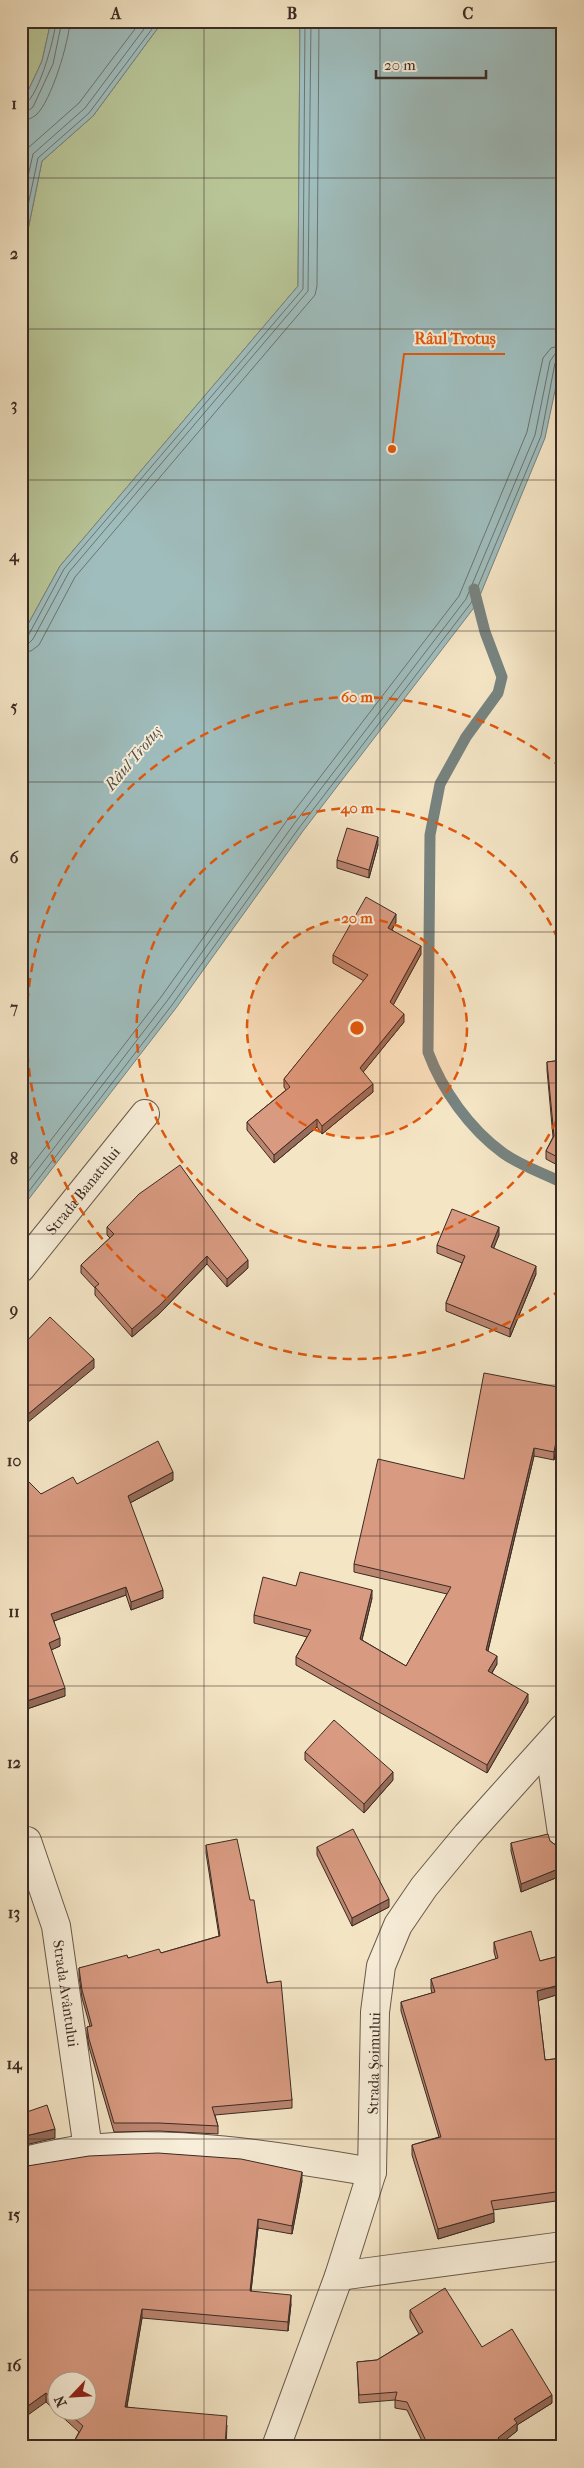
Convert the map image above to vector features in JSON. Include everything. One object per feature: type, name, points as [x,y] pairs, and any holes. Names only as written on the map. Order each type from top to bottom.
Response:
[{"type":"street","name":"Strada Banatului","points":[[21,1268],[145,1114]]},
{"type":"street","points":[[556,1737],[563,1840]]},
{"type":"street","name":"Strada Șoimului","points":[[276,2447],[339,2276],[372,2172],[375,2012],[381,1966],[398,1925],[424,1887],[467,1834],[556,1737]]},
{"type":"street","name":"Strada Avântului","points":[[27,1841],[56,1926],[88,2149]]},
{"type":"street","points":[[21,2162],[88,2149],[156,2146],[294,2159],[372,2172]]},
{"type":"street","points":[[339,2276],[563,2246]]},
{"type":"green space","points":[[22,21],[51,21],[42,61],[21,106]]},
{"type":"green space","points":[[163,21],[300,21],[298,286],[60,566],[21,637],[21,340],[28,324],[21,317],[21,264],[42,161],[93,116]]},
{"type":"water","points":[[51,21],[163,21],[93,116],[42,161],[21,264],[21,106],[42,61]]},
{"type":"water","points":[[300,21],[563,21],[563,353],[545,438],[476,605],[303,831],[176,1008],[28,1200],[21,1202],[21,637],[60,566],[298,286]]},
{"type":"building","points":[[347,828],[378,837],[369,870],[337,860]]},
{"type":"building","points":[[366,897],[396,914],[388,928],[421,946],[390,1002],[404,1014],[360,1068],[373,1084],[322,1126],[317,1119],[274,1155],[247,1122],[290,1087],[284,1079],[368,975],[333,955]]},
{"type":"building","points":[[563,1060],[563,1160],[546,1151],[554,1136],[547,1062]]},
{"type":"building","points":[[180,1165],[248,1260],[227,1279],[207,1256],[160,1305],[132,1329],[95,1287],[99,1284],[81,1265],[114,1234],[107,1227],[139,1194]]},
{"type":"building","points":[[452,1209],[499,1227],[491,1247],[536,1266],[510,1329],[446,1303],[465,1256],[437,1245]]},
{"type":"building","points":[[50,1317],[94,1359],[21,1420],[21,1347]]},
{"type":"building","points":[[484,1373],[563,1388],[563,1405],[554,1452],[534,1448],[486,1650],[497,1656],[488,1671],[528,1694],[487,1765],[296,1657],[311,1630],[254,1615],[263,1577],[296,1586],[300,1572],[372,1590],[360,1639],[406,1666],[451,1587],[354,1564],[378,1459],[464,1479]]},
{"type":"building","points":[[158,1441],[173,1472],[128,1496],[163,1590],[131,1602],[126,1587],[51,1614],[60,1638],[49,1643],[65,1688],[21,1703],[21,1474],[41,1494],[73,1477],[77,1484]]},
{"type":"building","points":[[21,1715],[27,1765],[21,1766]]},
{"type":"building","points":[[334,1720],[393,1772],[364,1804],[305,1752]]},
{"type":"building","points":[[353,1829],[389,1899],[352,1918],[317,1847]]},
{"type":"building","points":[[548,1834],[550,1841],[557,1846],[563,1847],[563,1867],[521,1884],[511,1843]]},
{"type":"building","points":[[237,1839],[250,1900],[254,1900],[267,1983],[281,1981],[292,2100],[212,2107],[218,2126],[114,2123],[89,2039],[87,2027],[92,2026],[82,1990],[79,1968],[127,1955],[128,1958],[159,1949],[161,1953],[220,1936],[206,1845]]},
{"type":"building","points":[[21,1896],[26,1918],[21,1919]]},
{"type":"building","points":[[531,1931],[540,1961],[563,1955],[563,1984],[537,1991],[545,2060],[563,2058],[563,2191],[491,2201],[494,2213],[438,2229],[412,2145],[441,2137],[401,2002],[435,1992],[431,1979],[498,1958],[494,1942]]},
{"type":"building","points":[[47,2105],[55,2129],[21,2137],[21,2114]]},
{"type":"building","points":[[158,2153],[241,2159],[302,2172],[292,2226],[258,2219],[250,2291],[291,2295],[288,2322],[142,2309],[125,2407],[227,2416],[225,2447],[71,2447],[83,2426],[76,2420],[98,2420],[98,2370],[48,2370],[48,2395],[46,2393],[21,2411],[21,2167],[89,2156]]},
{"type":"building","points":[[445,2288],[482,2347],[512,2329],[552,2395],[514,2419],[517,2423],[498,2438],[503,2447],[429,2447],[407,2402],[395,2400],[397,2392],[359,2395],[357,2362],[377,2360],[423,2332],[410,2310]]},
{"type":"waterway","points":[[474,589],[485,632],[502,677],[498,693],[466,737],[440,784],[430,835],[428,1052],[449,1094],[468,1121],[479,1132],[510,1158],[563,1183]]},
{"type":"place","name":"Râul Trotuș","points":[[392,449]]}]
